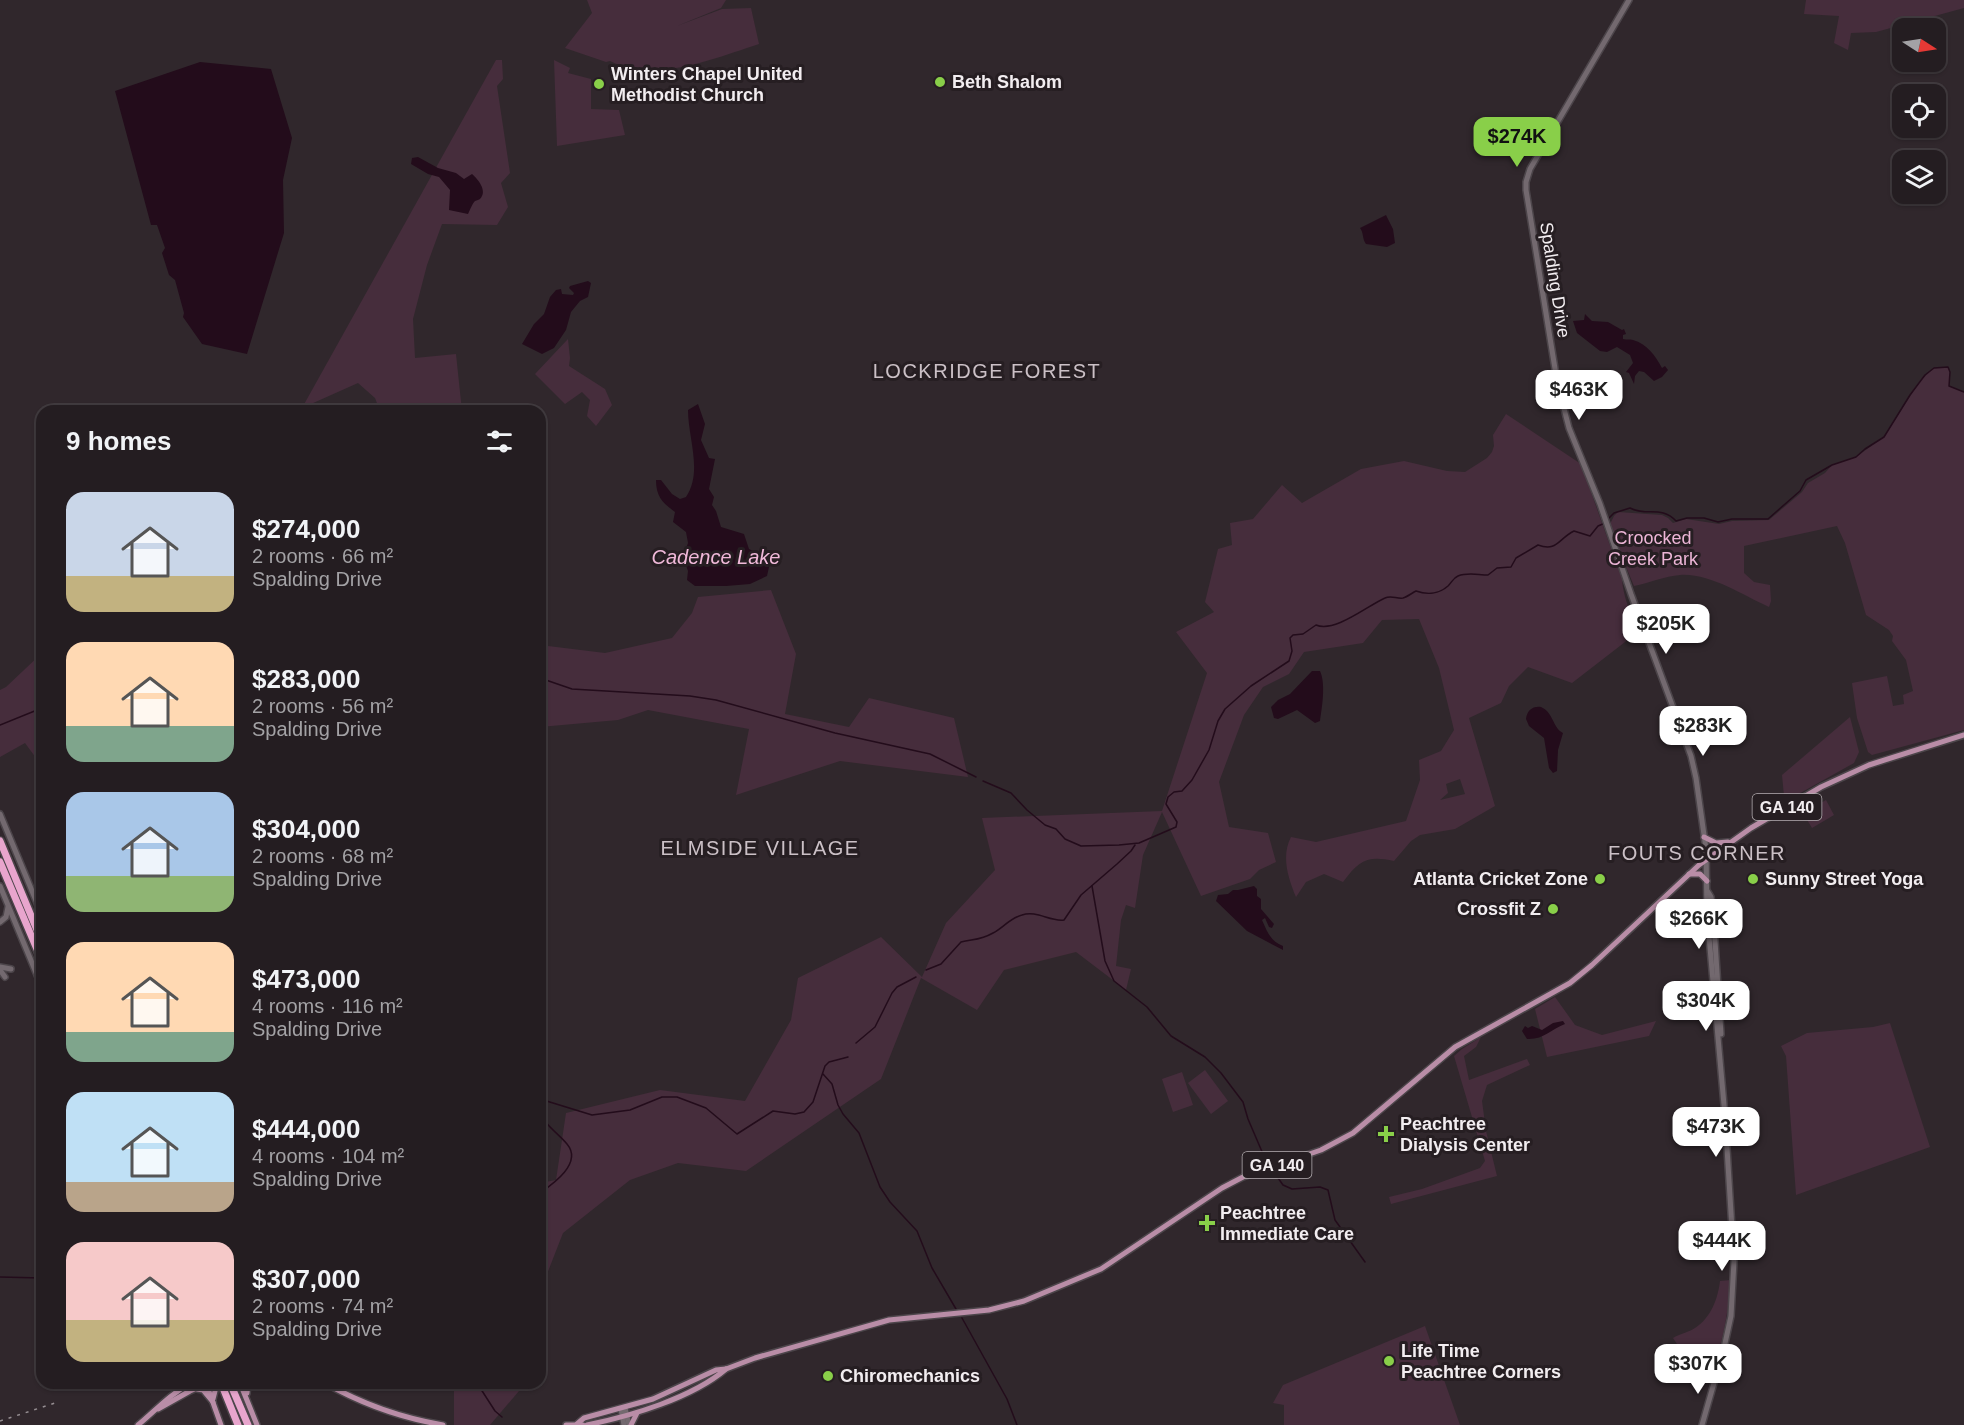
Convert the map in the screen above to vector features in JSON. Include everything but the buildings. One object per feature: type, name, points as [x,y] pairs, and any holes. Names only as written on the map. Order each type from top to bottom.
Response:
[{"type":"highway","points":[[0,841],[36,928]]},
{"type":"highway","points":[[0,862],[36,947]]},
{"type":"highway","points":[[229,1389],[238,1425]]},
{"type":"highway","points":[[230,1389],[248,1425]]},
{"type":"main road","name":"Spalding Drive","points":[[1629,0],[1530,169],[1526,182],[1559,393],[1569,428],[1600,504],[1691,756],[1696,778],[1706,859],[1707,914],[1721,1068],[1734,1260],[1731,1316],[1702,1425]]},
{"type":"main road","name":"GA 140","points":[[582,1425],[584,1418],[623,1409],[664,1395],[716,1370],[726,1369],[755,1358],[889,1320],[1002,1308],[1101,1269],[1222,1188],[1243,1177],[1321,1150],[1353,1132],[1455,1047],[1570,983],[1600,958],[1689,874],[1729,842],[1836,779],[1897,754],[1964,735]]},
{"type":"main road","points":[[0,814],[36,901]]},
{"type":"main road","points":[[1704,837],[1716,843],[1729,842]]},
{"type":"main road","points":[[1689,874],[1700,874],[1707,881]]},
{"type":"main road","points":[[0,886],[36,973]]},
{"type":"main road","points":[[0,922],[6,917],[8,906]]},
{"type":"main road","points":[[0,922],[10,922],[16,925]]},
{"type":"main road","points":[[0,968],[11,969]]},
{"type":"main road","points":[[0,968],[5,977]]},
{"type":"main road","name":"GA 140","points":[[566,1425],[582,1425],[638,1412],[668,1401],[718,1376],[726,1369]]},
{"type":"main road","points":[[138,1425],[167,1398],[181,1389]]},
{"type":"main road","points":[[170,1404],[194,1389]]},
{"type":"main road","points":[[156,1410],[198,1389],[207,1393],[213,1402]]},
{"type":"main road","points":[[209,1389],[221,1425]]},
{"type":"main road","points":[[213,1402],[217,1389]]},
{"type":"main road","points":[[244,1389],[259,1425]]},
{"type":"main road","points":[[245,1389],[259,1425]]},
{"type":"main road","points":[[247,1389],[247,1393]]},
{"type":"main road","points":[[338,1389],[374,1406],[443,1425]]},
{"type":"main road","points":[[623,1409],[630,1425],[638,1412]]},
{"type":"main road","points":[[624,1425],[625,1416]]},
{"type":"green space","points":[[587,0],[726,0],[721,8],[677,26],[722,9],[751,8],[759,44],[704,62],[665,69],[646,70],[606,62],[565,48],[592,13]]},
{"type":"green space","points":[[1806,0],[1964,0],[1964,8],[1927,18],[1892,18],[1892,28],[1876,32],[1851,33],[1848,50],[1834,43],[1839,16],[1804,14]]},
{"type":"green space","points":[[496,60],[502,60],[503,79],[497,86],[510,173],[501,183],[508,207],[497,225],[442,224],[427,265],[413,319],[415,358],[456,354],[461,405],[378,405],[375,398],[358,383],[309,405],[304,405]]},
{"type":"green space","points":[[554,60],[570,68],[568,73],[591,79],[591,109],[619,110],[625,135],[557,146]]},
{"type":"green space","points":[[568,339],[569,366],[605,389],[612,405],[596,426],[587,416],[590,400],[582,392],[565,404],[535,374]]},
{"type":"green space","name":"Croocked Creek Park","points":[[1948,367],[1949,386],[1964,392],[1964,730],[1872,755],[1868,752],[1857,718],[1852,683],[1887,676],[1893,706],[1904,704],[1903,695],[1913,691],[1906,660],[1892,641],[1893,636],[1889,630],[1866,615],[1845,543],[1837,526],[1744,546],[1744,573],[1754,582],[1770,585],[1769,607],[1714,581],[1691,575],[1663,578],[1634,586],[1609,526],[1618,512],[1662,515],[1673,523],[1686,519],[1719,524],[1732,521],[1769,520],[1802,492],[1808,483],[1825,473],[1832,465],[1856,457],[1884,437],[1920,381],[1934,368]]},
{"type":"green space","points":[[1506,414],[1581,464],[1622,579],[1626,599],[1638,632],[1572,683],[1528,667],[1509,686],[1501,703],[1469,718],[1495,806],[1455,829],[1420,835],[1411,841],[1394,861],[1371,859],[1359,864],[1343,882],[1324,874],[1306,882],[1296,897],[1288,875],[1286,859],[1291,837],[1316,842],[1406,821],[1420,780],[1419,760],[1441,751],[1454,730],[1439,668],[1419,619],[1382,620],[1363,643],[1304,652],[1289,674],[1263,687],[1244,715],[1219,782],[1229,827],[1268,833],[1276,862],[1259,870],[1250,879],[1201,896],[1162,812],[1143,855],[1135,908],[1126,905],[1121,920],[1116,966],[1131,969],[1126,990],[1076,952],[1004,970],[977,1010],[921,978],[881,1079],[746,1171],[678,1163],[630,1180],[563,1233],[546,1277],[546,1182],[556,1180],[566,1113],[660,1090],[745,1101],[791,1020],[798,978],[881,937],[922,977],[946,923],[995,870],[982,818],[1162,811],[1207,673],[1176,632],[1214,612],[1205,602],[1218,549],[1232,545],[1230,523],[1253,519],[1282,485],[1302,503],[1361,469],[1404,461],[1447,471],[1465,472],[1487,458],[1494,446],[1493,435]],"holes":[[[1460,779],[1465,794],[1440,800],[1448,793],[1446,784]]]},
{"type":"green space","points":[[771,590],[796,654],[785,714],[849,727],[869,698],[954,718],[968,777],[840,761],[736,795],[749,729],[648,710],[618,720],[546,726],[546,646],[605,653],[672,638],[692,613],[698,597]]},
{"type":"green space","points":[[36,659],[36,758],[25,743],[0,757],[0,690]]},
{"type":"green space","points":[[1850,717],[1859,752],[1854,763],[1786,801],[1782,775]]},
{"type":"green space","points":[[1826,800],[1834,815],[1812,828],[1803,813]]},
{"type":"green space","points":[[1555,997],[1575,1025],[1602,1035],[1656,1021],[1649,1036],[1547,1057],[1535,1009]]},
{"type":"green space","points":[[1890,1023],[1930,1147],[1796,1195],[1786,1056],[1781,1046],[1807,1033],[1873,1027]]},
{"type":"green space","points":[[1481,1037],[1476,1047],[1464,1056],[1469,1080],[1527,1059],[1530,1065],[1487,1085],[1482,1101],[1486,1131],[1497,1176],[1391,1204],[1389,1197],[1422,1189],[1480,1168],[1485,1161],[1454,1056]]},
{"type":"green space","points":[[1205,1070],[1228,1101],[1211,1114],[1188,1083]]},
{"type":"green space","points":[[1182,1072],[1193,1105],[1173,1112],[1162,1079]]},
{"type":"green space","points":[[1731,1280],[1724,1332],[1715,1361],[1681,1350],[1673,1338],[1701,1324],[1713,1307],[1720,1281]]},
{"type":"green space","name":"Life Time Peachtree Corners","points":[[1425,1326],[1460,1425],[1284,1425],[1284,1405],[1273,1403],[1283,1385]]},
{"type":"green space","points":[[454,1389],[519,1389],[490,1425],[454,1425]]},
{"type":"water","points":[[200,62],[271,69],[292,138],[283,180],[284,233],[247,354],[202,344],[183,317],[184,313],[175,280],[169,275],[162,253],[165,248],[157,225],[151,225],[115,91]]},
{"type":"water","points":[[418,157],[438,168],[456,173],[464,179],[472,174],[477,179],[483,189],[482,196],[474,202],[468,214],[449,210],[450,190],[439,177],[428,174],[411,164],[412,158]]},
{"type":"water","points":[[1386,215],[1393,229],[1395,243],[1387,247],[1366,244],[1360,228]]},
{"type":"water","points":[[588,281],[591,283],[588,297],[580,301],[571,312],[566,330],[554,348],[542,354],[522,344],[534,324],[544,314],[550,297],[556,290],[561,289],[562,294],[573,295],[570,286]]},
{"type":"water","points":[[1585,314],[1592,321],[1608,322],[1624,329],[1626,334],[1623,335],[1623,339],[1642,344],[1653,354],[1662,368],[1665,366],[1668,370],[1654,381],[1644,372],[1639,371],[1635,376],[1634,384],[1629,373],[1626,372],[1633,363],[1630,355],[1617,347],[1607,352],[1600,351],[1577,333],[1573,321],[1584,320]]},
{"type":"water","name":"Cadence Lake","points":[[698,404],[705,424],[701,440],[709,458],[715,459],[709,489],[714,497],[712,505],[721,527],[744,534],[749,549],[763,556],[769,567],[767,576],[750,584],[695,586],[687,580],[688,571],[683,557],[688,543],[686,532],[673,522],[675,512],[664,502],[657,491],[656,480],[661,480],[672,494],[680,499],[686,497],[691,487],[694,466],[688,410]]},
{"type":"water","points":[[1312,671],[1320,671],[1323,682],[1320,721],[1315,723],[1297,710],[1278,719],[1274,718],[1271,707],[1278,700],[1290,694]]},
{"type":"water","points":[[1541,707],[1563,733],[1558,750],[1557,771],[1553,773],[1549,768],[1544,738],[1529,726],[1526,719],[1530,710]]},
{"type":"water","points":[[1254,886],[1257,889],[1257,896],[1261,899],[1261,909],[1274,924],[1272,928],[1269,927],[1265,918],[1262,920],[1272,938],[1283,946],[1283,950],[1247,931],[1216,901],[1218,895]]},
{"type":"water","points":[[1563,1021],[1565,1024],[1538,1038],[1527,1039],[1522,1031],[1525,1026],[1542,1030],[1553,1023]]},
{"type":"waterway","points":[[1608,519],[1614,513],[1630,508],[1642,512],[1665,513],[1676,521],[1687,518],[1704,518],[1718,522],[1732,519],[1768,519],[1800,491],[1806,480],[1832,465],[1856,457],[1884,437],[1910,395],[1925,375],[1934,368],[1948,367],[1949,386],[1964,392]]},
{"type":"waterway","points":[[983,781],[1011,793],[1045,825],[1056,829],[1065,839],[1081,846],[1139,843],[1176,827],[1177,822],[1166,804],[1168,797],[1174,792],[1182,791],[1192,780],[1209,750],[1218,721],[1225,709],[1251,686],[1289,661],[1292,651],[1290,638],[1293,635],[1303,634],[1316,625],[1332,625],[1351,618],[1387,597],[1403,598],[1416,591],[1437,592],[1448,586],[1458,576],[1488,575],[1497,568],[1511,567],[1516,558],[1538,545],[1554,546],[1574,531],[1590,536],[1598,526],[1605,523]]},
{"type":"waterway","points":[[546,680],[572,689],[690,696],[716,700],[835,733],[930,754],[976,777]]},
{"type":"waterway","points":[[0,725],[36,710]]},
{"type":"waterway","points":[[926,970],[941,964],[961,942],[989,935],[1018,916],[1033,914],[1064,920],[1081,895],[1135,845]]},
{"type":"waterway","points":[[1092,886],[1105,961],[1114,981],[1147,1007],[1171,1036],[1205,1057],[1221,1073],[1243,1102],[1266,1161],[1283,1185],[1292,1189],[1320,1187],[1328,1190],[1335,1220],[1365,1262]]},
{"type":"waterway","points":[[856,1043],[875,1027],[897,987],[916,977]]},
{"type":"waterway","points":[[546,1101],[592,1115],[630,1110],[662,1097],[677,1097],[706,1108],[737,1134],[773,1111],[795,1114],[804,1112],[813,1102],[825,1066],[829,1062],[848,1057]]},
{"type":"waterway","points":[[823,1074],[832,1084],[843,1114],[859,1133],[880,1187],[890,1202],[917,1231],[932,1268],[956,1309]]},
{"type":"waterway","points":[[546,1122],[571,1151],[569,1165],[546,1188]]},
{"type":"waterway","points":[[0,1277],[36,1278]]},
{"type":"waterway","points":[[962,1318],[1007,1399],[1017,1425]]},
{"type":"waterway","points":[[481,1389],[495,1411],[502,1417]]},
{"type":"railway","points":[[0,1421],[55,1403]]},
{"type":"place","name":"Beth Shalom","points":[[940,82]]},
{"type":"place","name":"Winters Chapel United Methodist Church","points":[[599,84]]},
{"type":"place","name":"Atlanta Cricket Zone","points":[[1600,879]]},
{"type":"place","name":"Sunny Street Yoga","points":[[1753,879]]},
{"type":"place","name":"Crossfit Z","points":[[1553,909]]},
{"type":"place","name":"Peachtree Dialysis Center","points":[[1386,1134]]},
{"type":"place","name":"Peachtree Immediate Care","points":[[1207,1223]]},
{"type":"place","name":"Life Time Peachtree Corners","points":[[1389,1361]]},
{"type":"place","name":"Chiromechanics","points":[[828,1376]]},
{"type":"district","name":"LOCKRIDGE FOREST","points":[[987,371]]},
{"type":"district","name":"ELMSIDE VILLAGE","points":[[760,848]]},
{"type":"district","name":"FOUTS CORNER","points":[[1697,853]]}]
